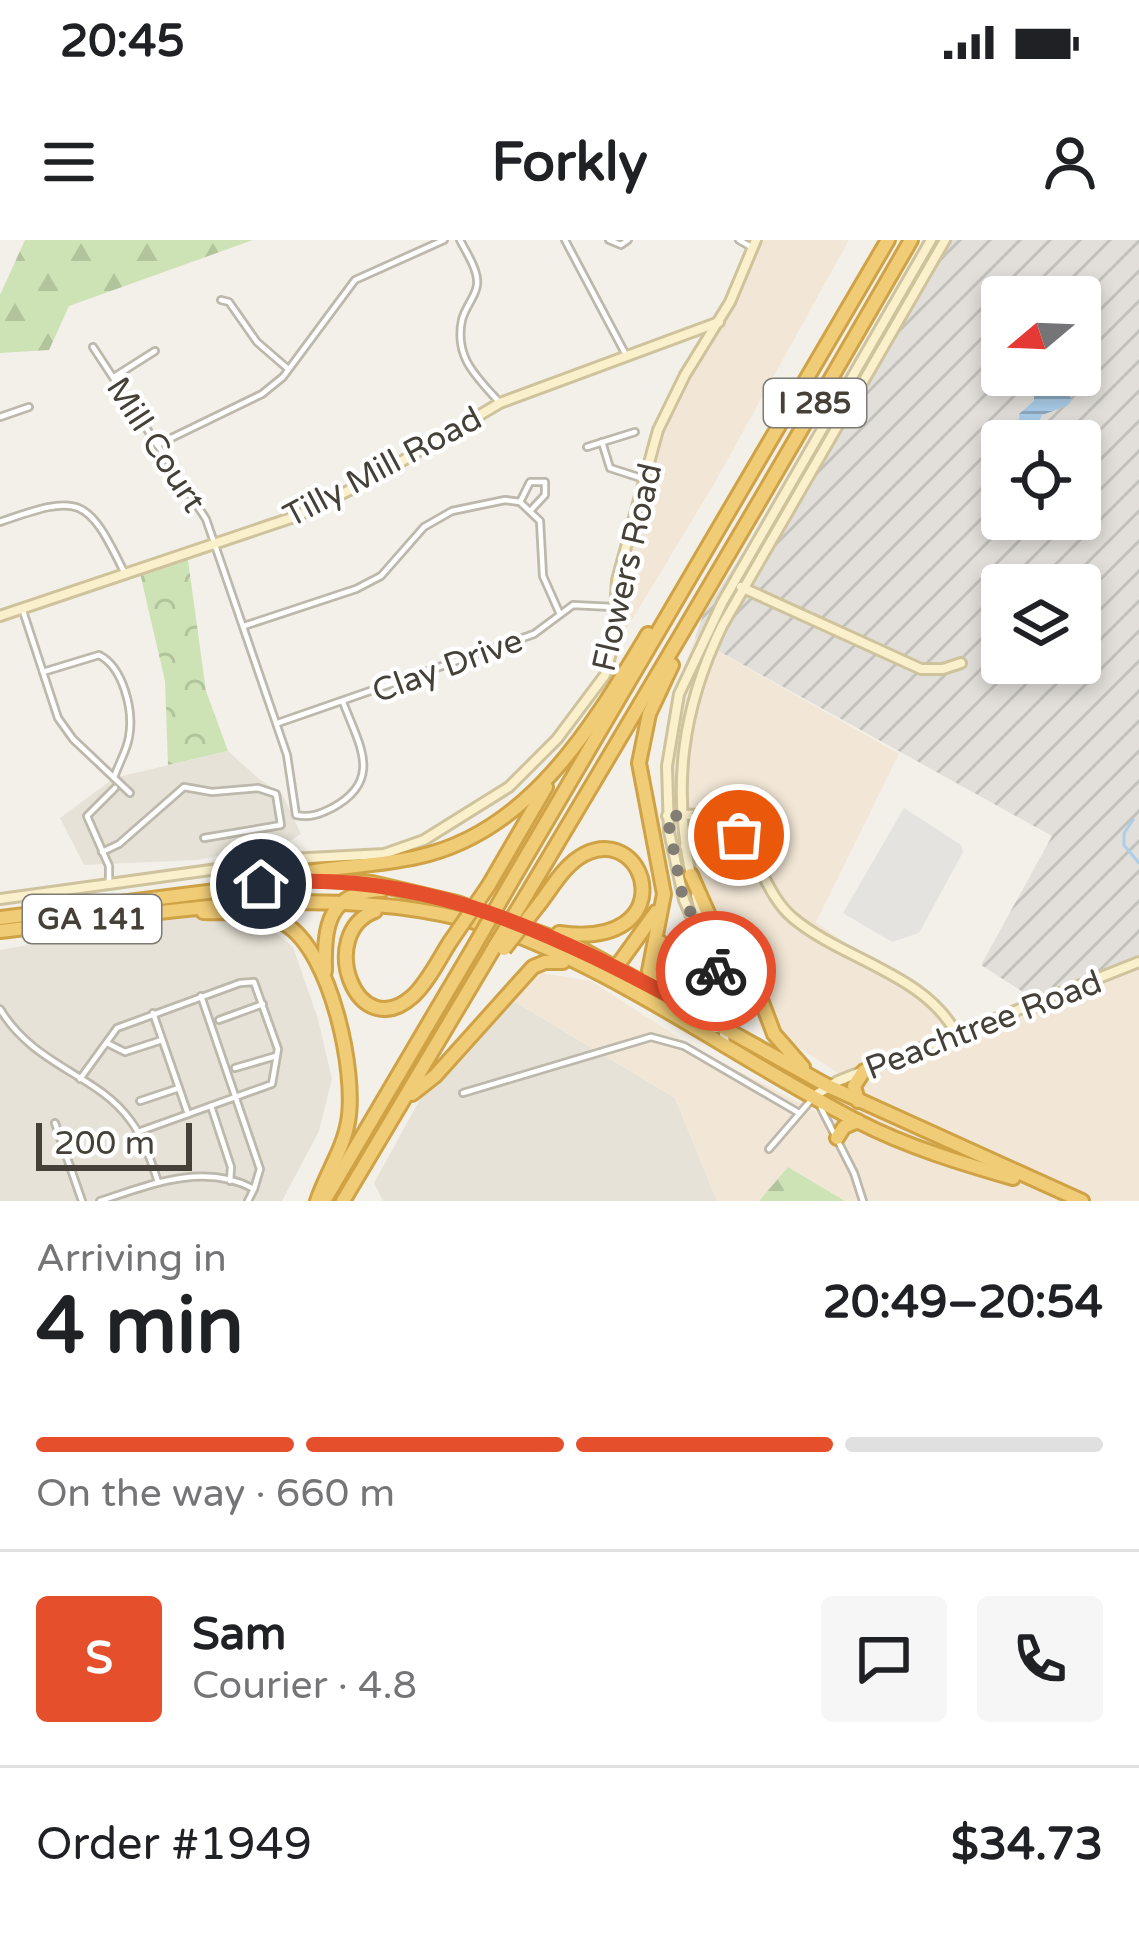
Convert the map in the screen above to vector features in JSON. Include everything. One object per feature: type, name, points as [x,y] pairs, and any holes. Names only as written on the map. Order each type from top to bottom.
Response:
[{"type":"highway","name":"I 285","points":[[320,1201],[888,240]]},
{"type":"highway","name":"I 285","points":[[500,947],[526,894],[691,621],[911,240]]},
{"type":"highway","points":[[391,908],[363,916],[347,954],[347,980],[362,1000],[387,1006],[417,992],[670,597],[688,581]]},
{"type":"highway","points":[[691,621],[641,742],[639,778],[663,908],[658,959],[664,973],[682,983],[694,982],[703,972],[706,951]]},
{"type":"highway","points":[[261,884],[312,871],[419,857],[456,845],[496,825],[556,770]]},
{"type":"highway","points":[[343,1201],[475,980],[500,947],[575,860],[596,850],[628,859],[643,884],[638,910],[616,929],[580,935],[539,930]]},
{"type":"highway","points":[[524,938],[600,969],[616,966],[658,908],[658,866]]},
{"type":"highway","points":[[691,875],[711,920],[755,984],[777,1039],[812,1076]]},
{"type":"highway","name":"GA 141","points":[[0,918],[261,884],[334,879],[407,890],[539,930],[616,966],[859,1102],[1060,1193]]},
{"type":"highway","points":[[325,979],[327,939],[336,905],[358,892],[407,890]]},
{"type":"highway","name":"GA 141","points":[[0,931],[249,902],[442,915],[524,938],[683,1021],[858,1121],[933,1152],[1082,1201]]},
{"type":"highway","points":[[184,908],[274,918],[303,938],[325,979],[348,1067],[350,1097],[344,1138],[320,1201]]},
{"type":"highway","points":[[663,908],[649,971],[673,998]]},
{"type":"highway","points":[[406,1099],[435,1076],[532,967],[553,961],[576,964]]},
{"type":"highway","points":[[859,1102],[854,1086],[864,1071]]},
{"type":"highway","points":[[837,1138],[844,1127],[858,1121]]},
{"type":"street","points":[[157,445],[188,426],[254,399],[289,370],[355,280],[444,240]]},
{"type":"street","points":[[460,240],[477,278],[463,316],[462,350],[476,380],[500,403]]},
{"type":"street","points":[[565,240],[626,355]]},
{"type":"street","points":[[609,240],[616,245],[628,240]]},
{"type":"street","points":[[739,240],[755,244]]},
{"type":"street","points":[[683,1021],[722,1026],[741,1016],[747,1002],[746,988],[702,917],[685,847],[680,760],[701,668],[739,585],[931,240]]},
{"type":"street","points":[[725,1047],[722,990],[682,893],[667,816],[667,766],[679,694],[694,655],[945,240]]},
{"type":"street","name":"Flowers Road","points":[[0,899],[290,859],[384,854],[424,839],[509,787],[557,739],[607,670],[613,646],[613,607],[664,415],[720,322],[755,244]]},
{"type":"street","points":[[221,300],[230,302],[257,342],[289,370]]},
{"type":"street","name":"Tilly Mill Road","points":[[0,616],[328,502],[500,403],[720,322]]},
{"type":"street","points":[[692,332],[705,345]]},
{"type":"street","name":"Mill Court","points":[[93,347],[206,519],[287,755],[296,815],[306,817],[330,809],[353,795],[364,777],[360,746],[343,702]]},
{"type":"street","points":[[113,377],[155,352]]},
{"type":"street","points":[[0,418],[29,407]]},
{"type":"street","points":[[587,447],[635,431]]},
{"type":"street","points":[[602,442],[610,468],[644,479]]},
{"type":"street","points":[[520,502],[530,482],[545,482],[545,496],[530,511]]},
{"type":"street","points":[[244,626],[356,589],[381,576],[424,527],[452,511],[496,499],[520,502],[540,521],[543,576],[559,612]]},
{"type":"street","points":[[0,522],[50,505],[75,505],[95,520],[124,574]]},
{"type":"street","points":[[739,585],[921,669],[961,663]]},
{"type":"street","name":"Clay Drive","points":[[276,724],[534,634],[573,605],[613,607]]},
{"type":"street","points":[[22,608],[65,729],[130,794]]},
{"type":"street","points":[[43,672],[99,655],[113,664],[122,682],[130,729],[115,775]]},
{"type":"street","points":[[680,783],[686,801],[739,835],[789,916],[919,992],[949,1020],[957,1035]]},
{"type":"street","points":[[102,852],[119,844],[184,787],[212,792],[258,788],[276,794],[281,825],[204,838]]},
{"type":"street","points":[[109,886],[109,866],[87,816],[115,788]]},
{"type":"street","points":[[667,816],[713,816]]},
{"type":"street","points":[[685,847],[693,826],[713,816]]},
{"type":"street","name":"Peachtree Road","points":[[814,1096],[864,1071],[1139,962]]},
{"type":"street","points":[[80,1079],[117,1028],[240,982],[254,982],[277,1056],[272,1084],[138,1132]]},
{"type":"street","points":[[696,1010],[711,1008],[722,990]]},
{"type":"street","points":[[201,996],[260,1169],[248,1201]]},
{"type":"street","points":[[219,1020],[263,1004]]},
{"type":"street","points":[[0,1009],[39,1055],[123,1111],[138,1132],[158,1182]]},
{"type":"street","points":[[153,1012],[188,1114]]},
{"type":"street","points":[[463,1094],[629,1041],[658,1038],[684,1046],[800,1113]]},
{"type":"street","points":[[105,1042],[125,1052],[162,1040]]},
{"type":"street","points":[[236,1067],[277,1056]]},
{"type":"street","points":[[140,1101],[179,1088]]},
{"type":"street","points":[[769,1150],[814,1096],[863,1201]]},
{"type":"street","points":[[211,1106],[229,1160],[230,1181]]},
{"type":"street","points":[[55,1123],[82,1201]]},
{"type":"street","points":[[100,1201],[191,1176],[254,1189]]},
{"type":"shaded area","points":[[762,240],[849,240],[714,484],[618,643],[615,612],[654,446],[682,374],[724,316]]},
{"type":"shaded area","points":[[930,240],[1139,240],[1139,961],[1037,1001],[981,965],[1052,836],[695,638],[703,615],[802,460]]},
{"type":"shaded area","points":[[695,638],[899,754],[816,922],[965,1029],[1139,961],[1139,1201],[845,1201],[788,1167],[759,1201],[717,1201],[675,1098],[502,994],[535,972],[591,981],[695,1048],[832,1120],[845,1095],[844,1077],[772,1030],[744,1002],[701,934],[679,885],[661,807],[673,698]]},
{"type":"shaded area","points":[[228,751],[282,794],[301,834],[288,842],[197,860],[84,865],[60,818],[114,778]]},
{"type":"shaded area","points":[[904,808],[961,845],[963,852],[919,933],[892,942],[843,913]]},
{"type":"shaded area","points":[[186,916],[262,921],[293,947],[318,1019],[332,1079],[319,1131],[282,1201],[0,1201],[0,950]]},
{"type":"shaded area","points":[[502,994],[675,1098],[717,1201],[383,1201],[374,1183],[424,1092],[487,1005]]},
{"type":"green space","points":[[25,240],[253,240],[69,306],[49,350],[0,353],[0,295]]},
{"type":"green space","points":[[187,553],[206,691],[228,751],[168,765],[165,681],[139,569]]},
{"type":"green space","points":[[788,1167],[845,1201],[759,1201]]},
{"type":"water","points":[[1034,396],[1070,396],[1072,400],[1040,420],[1020,420],[1019,414]]},
{"type":"waterway","points":[[1133,820],[1124,833],[1124,845],[1139,863]]},
{"type":"way so far","points":[[716,971],[682,893],[667,816],[710,815],[739,835]]},
{"type":"route","points":[[261,884],[359,881],[457,903],[578,946],[696,1010],[708,1010],[719,998],[722,990],[716,971]]}]
